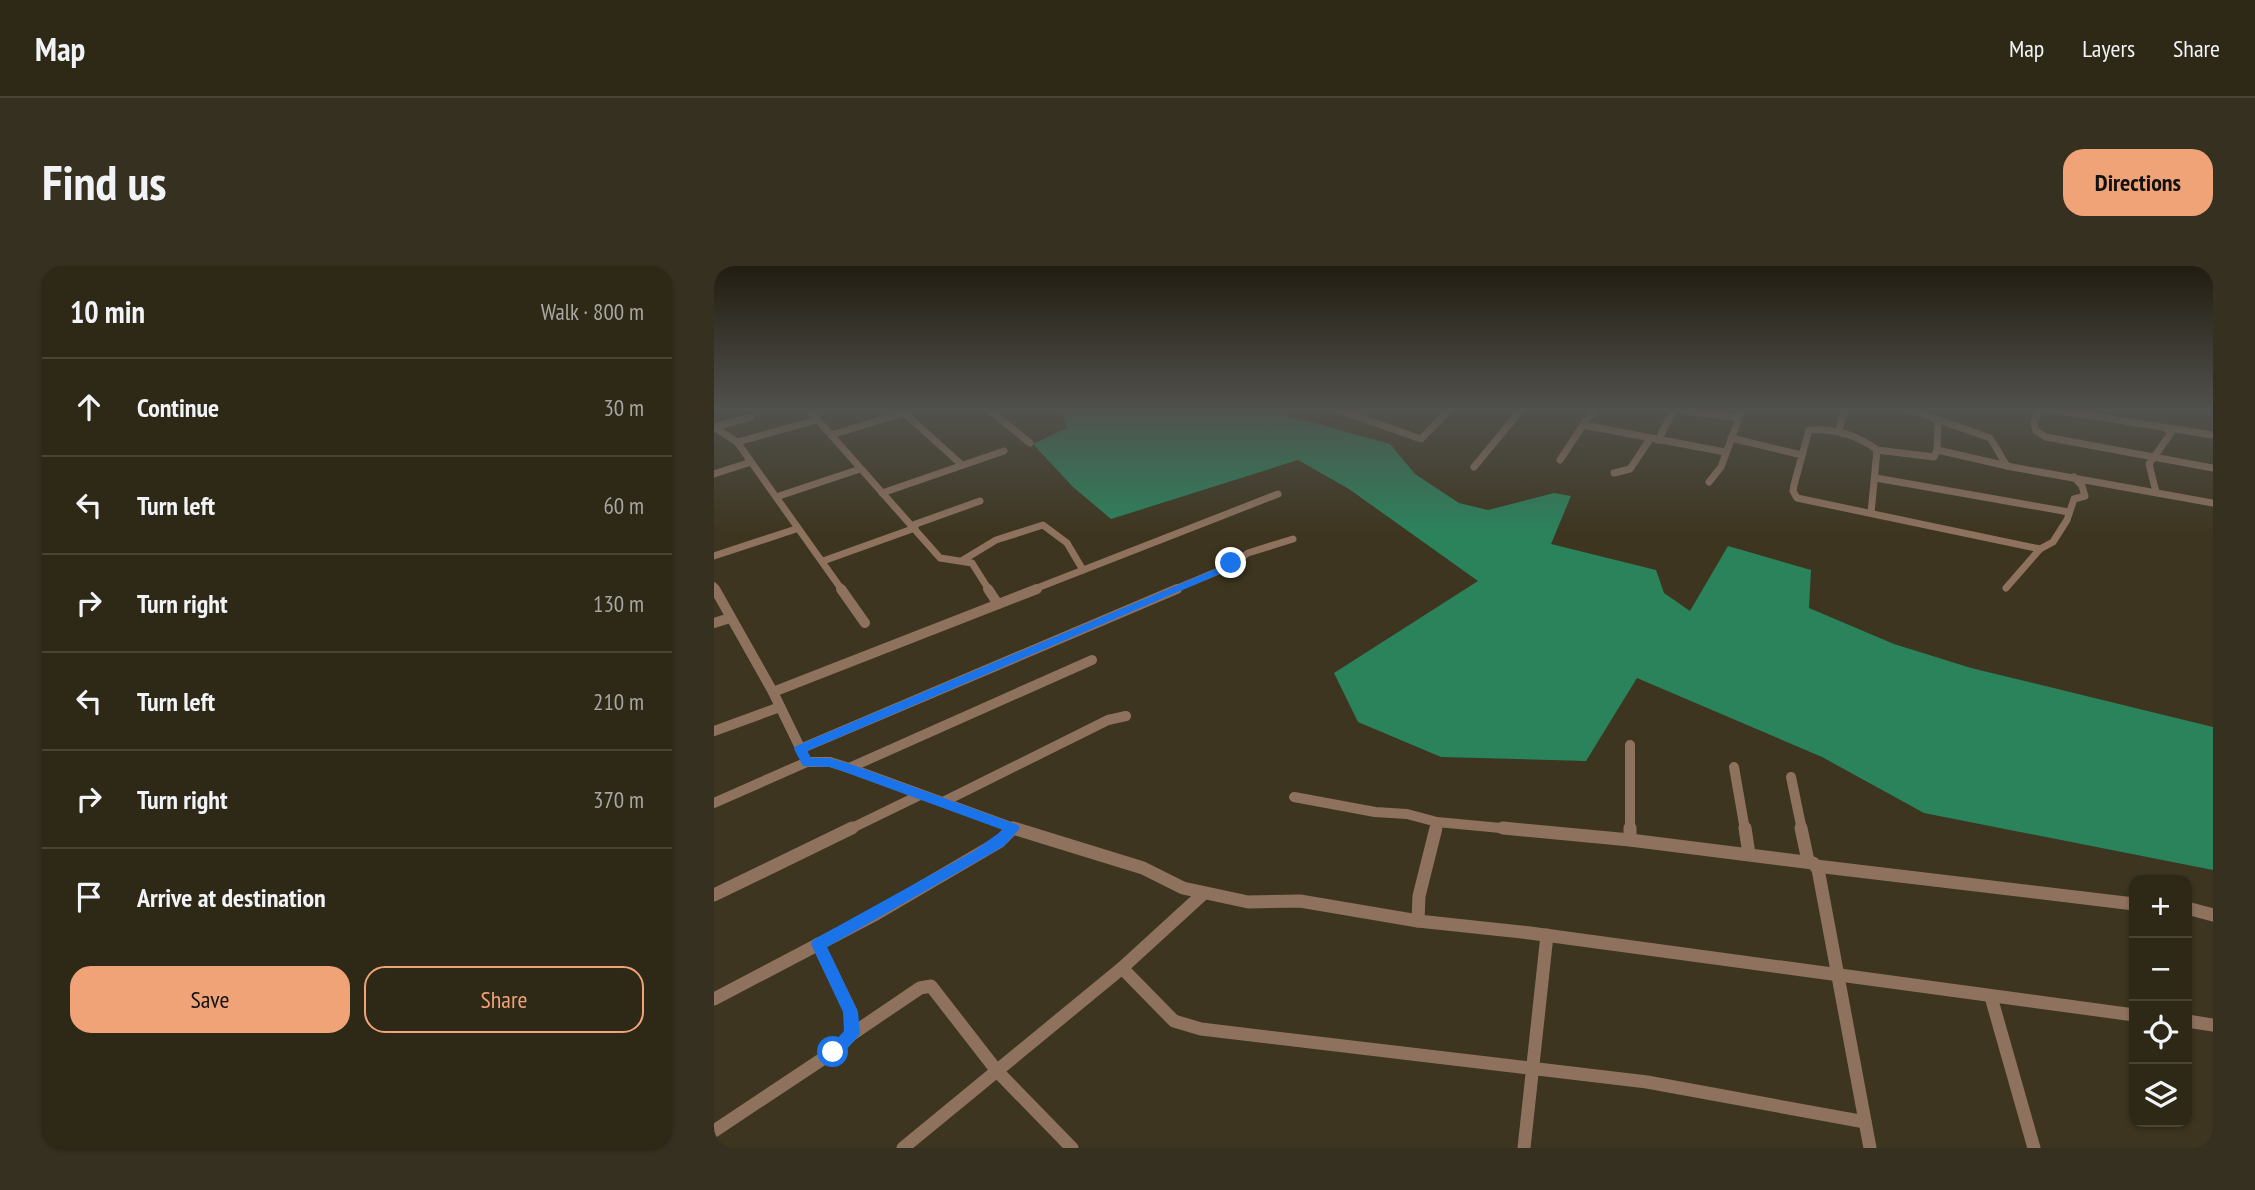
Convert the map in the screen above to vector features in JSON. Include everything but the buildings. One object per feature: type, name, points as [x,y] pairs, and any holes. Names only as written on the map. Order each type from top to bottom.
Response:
[{"type":"street","points":[[743,451],[796,529],[823,561],[865,622]]},
{"type":"street","points":[[845,451],[940,558],[972,563],[998,604]]},
{"type":"street","points":[[946,451],[962,465]]},
{"type":"street","points":[[882,494],[1004,451]]},
{"type":"street","points":[[1474,467],[1487,451]]},
{"type":"street","points":[[1560,460],[1566,451]]},
{"type":"street","points":[[1614,473],[1630,469],[1645,451]]},
{"type":"street","points":[[1709,482],[1721,467],[1725,452],[1720,451]]},
{"type":"street","points":[[1786,451],[1802,455]]},
{"type":"street","points":[[1803,451],[1793,491],[1797,498],[2040,549]]},
{"type":"street","points":[[1871,513],[1877,451]]},
{"type":"street","points":[[1885,451],[1930,458],[1936,451]]},
{"type":"street","points":[[1942,451],[2007,466],[2213,503]]},
{"type":"street","points":[[1998,451],[2007,466]]},
{"type":"street","points":[[2119,451],[2213,468]]},
{"type":"street","points":[[2157,492],[2149,464],[2159,451]]},
{"type":"street","points":[[714,474],[751,462]]},
{"type":"street","points":[[776,497],[860,469]]},
{"type":"street","points":[[2006,588],[2040,549],[2053,542],[2074,499],[2085,495],[2074,477]]},
{"type":"street","points":[[1875,478],[2069,512]]},
{"type":"street","points":[[773,692],[1279,494]]},
{"type":"street","points":[[823,561],[980,501]]},
{"type":"street","points":[[962,560],[996,540],[1044,525],[1067,543],[1083,570]]},
{"type":"street","points":[[714,556],[796,529]]},
{"type":"street","points":[[800,749],[1228,567],[1236,559],[1276,542],[1293,539]]},
{"type":"street","points":[[714,586],[773,692],[807,762]]},
{"type":"street","points":[[714,623],[730,618]]},
{"type":"street","points":[[849,768],[1092,660]]},
{"type":"street","points":[[714,731],[780,707]]},
{"type":"street","points":[[943,802],[1108,720],[1126,716]]},
{"type":"street","points":[[1630,745],[1630,840]]},
{"type":"street","points":[[714,803],[807,762],[830,762],[1013,828],[1143,868],[1183,888],[1203,894],[1248,902],[1300,901],[1418,920],[1548,935],[2129,1014]]},
{"type":"street","points":[[1734,766],[1748,854]]},
{"type":"street","points":[[1791,777],[1837,976],[1870,1148]]},
{"type":"street","points":[[714,895],[920,795]]},
{"type":"street","points":[[1294,797],[1375,812],[1407,814],[1437,822],[1630,840],[2129,903]]},
{"type":"street","points":[[1418,920],[1419,897],[1437,822]]},
{"type":"street","points":[[714,999],[978,855],[999,842],[1013,828]]},
{"type":"street","points":[[903,1148],[1122,968],[1203,894]]},
{"type":"street","points":[[2192,909],[2213,915]]},
{"type":"street","points":[[1524,1148],[1531,1067],[1548,935]]},
{"type":"street","points":[[818,944],[851,1012],[852,1034]]},
{"type":"street","points":[[1122,968],[1174,1021],[1201,1029],[1647,1082],[1865,1122]]},
{"type":"street","points":[[714,1131],[833,1052],[852,1034],[920,988],[932,986],[997,1071],[1072,1148]]},
{"type":"street","points":[[1991,997],[2034,1148]]},
{"type":"street","points":[[2192,1022],[2213,1025]]},
{"type":"green space","points":[[1040,451],[1396,451],[1415,474],[1459,503],[1488,510],[1554,493],[1571,496],[1551,544],[1656,570],[1664,593],[1690,611],[1728,546],[1811,570],[1809,608],[1894,644],[1971,668],[2213,727],[2213,870],[1924,813],[1822,757],[1637,678],[1586,761],[1441,757],[1358,722],[1334,673],[1478,581],[1349,489],[1298,460],[1111,519],[1073,487]]},
{"type":"route","points":[[833,1052],[852,1034],[851,1012],[818,944],[978,855],[999,842],[1013,828],[849,768],[830,762],[807,762],[800,749],[1228,567],[1231,563]]}]
